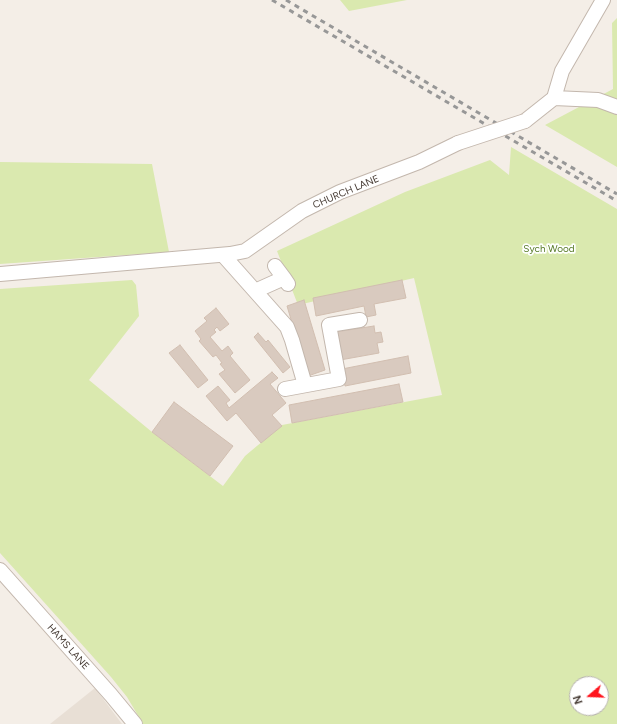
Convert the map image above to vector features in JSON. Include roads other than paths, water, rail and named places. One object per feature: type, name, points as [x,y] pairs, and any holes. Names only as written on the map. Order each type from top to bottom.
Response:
[{"type":"street","points":[[603,0],[562,70],[554,98],[598,100],[617,107]]},
{"type":"street","name":"CHURCH LANE","points":[[0,274],[223,255],[245,251],[302,211],[340,192],[419,162],[458,143],[525,122],[554,98]]},
{"type":"street","points":[[223,255],[287,327],[305,385]]},
{"type":"street","points":[[255,291],[286,281],[275,266]]},
{"type":"street","points":[[285,389],[339,379],[329,325],[360,320]]},
{"type":"street","name":"HAMS LANE","points":[[0,570],[111,694],[135,724]]},
{"type":"railway","points":[[272,0],[617,201]]},
{"type":"railway","points":[[286,0],[617,194]]},
{"type":"park label","name":"Sych Wood","points":[[549,249]]}]
